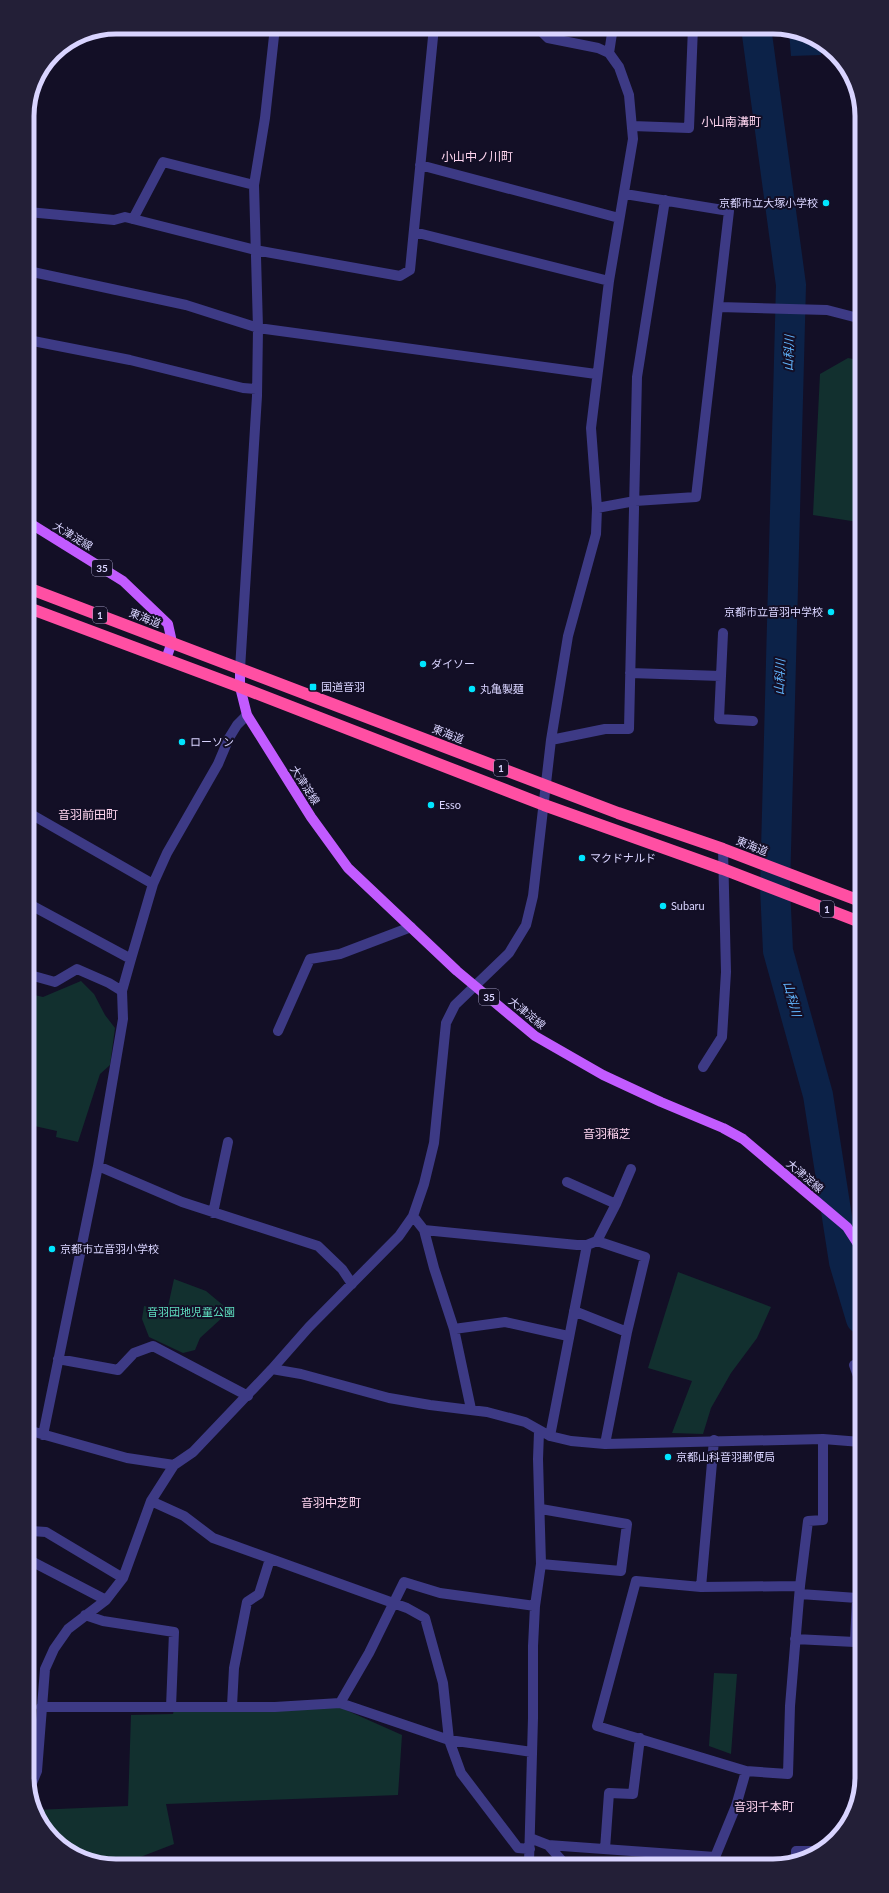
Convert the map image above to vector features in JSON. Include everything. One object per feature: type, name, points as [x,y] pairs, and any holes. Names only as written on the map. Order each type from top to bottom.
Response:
[{"type":"highway","name":"東海道","points":[[34,590],[547,785],[855,899]]},
{"type":"highway","name":"1","points":[[34,610],[544,805],[723,869],[855,920]]},
{"type":"main road","name":"大津淀線","points":[[34,526],[123,581],[168,624],[172,642]]},
{"type":"main road","points":[[166,660],[172,642]]},
{"type":"main road","name":"大津淀線","points":[[240,669],[240,688],[247,716],[311,818],[348,868],[411,927],[475,986],[535,1036],[603,1075],[661,1102],[723,1128],[743,1139],[847,1227],[855,1239]]},
{"type":"street","points":[[240,669],[257,389],[258,328],[254,185],[274,34]]},
{"type":"street","points":[[34,213],[114,220],[125,217],[255,250],[400,276],[410,270],[433,34]]},
{"type":"street","points":[[34,1778],[37,1771],[45,1669],[54,1649],[68,1629],[106,1600],[122,1578],[151,1501],[174,1465],[193,1452],[248,1396],[309,1327],[399,1236],[413,1216],[424,1184],[434,1143],[446,1023],[455,1005],[509,952],[526,925],[533,896],[551,740],[568,636],[596,534],[598,508],[591,428],[596,374],[608,281],[619,218],[625,194],[633,139],[629,95],[619,67],[610,53],[598,48],[548,38],[544,34]]},
{"type":"street","points":[[610,53],[613,34]]},
{"type":"street","points":[[632,126],[689,128],[693,34]]},
{"type":"street","points":[[133,219],[163,162],[254,185]]},
{"type":"street","points":[[420,166],[619,218]]},
{"type":"street","points":[[598,508],[634,501],[696,497],[729,211],[625,194]]},
{"type":"street","points":[[551,740],[605,728],[628,729],[636,377],[665,200]]},
{"type":"street","points":[[414,232],[608,281]]},
{"type":"street","points":[[34,272],[186,305],[258,328],[596,374]]},
{"type":"street","points":[[718,307],[802,308],[827,310],[855,317]]},
{"type":"street","points":[[34,341],[130,360],[243,388],[257,389]]},
{"type":"street","points":[[723,633],[719,719],[752,721]]},
{"type":"street","points":[[630,673],[721,676]]},
{"type":"street","points":[[43,1435],[98,1166],[123,1019],[122,991],[130,959],[153,884],[167,853],[218,764],[229,738],[237,725],[247,716]]},
{"type":"street","points":[[34,816],[153,884]]},
{"type":"street","points":[[703,1067],[722,1037],[726,972],[723,849]]},
{"type":"street","points":[[34,907],[130,959]]},
{"type":"street","points":[[278,1031],[310,959],[340,954],[411,927]]},
{"type":"street","points":[[34,976],[55,982],[77,969],[109,983],[122,991]]},
{"type":"street","points":[[213,1213],[228,1142]]},
{"type":"street","points":[[98,1166],[182,1202],[318,1246],[342,1269],[352,1284]]},
{"type":"street","points":[[597,1241],[616,1204],[631,1169]]},
{"type":"street","points":[[567,1182],[616,1204]]},
{"type":"street","points":[[413,1216],[424,1230],[434,1268],[454,1329],[471,1409]]},
{"type":"street","points":[[424,1230],[578,1245],[587,1245],[597,1241],[645,1257],[627,1332],[605,1444]]},
{"type":"street","points":[[550,1436],[568,1336],[587,1245]]},
{"type":"street","points":[[574,1311],[627,1332]]},
{"type":"street","points":[[454,1329],[505,1322],[568,1336]]},
{"type":"street","points":[[58,1359],[118,1370],[134,1353],[154,1346],[248,1396]]},
{"type":"street","points":[[272,1369],[301,1374],[389,1398],[430,1405],[471,1409],[525,1422],[539,1432],[571,1441],[605,1444],[714,1440],[823,1439],[855,1442]]},
{"type":"street","points":[[34,1432],[128,1458],[174,1465]]},
{"type":"street","points":[[529,1859],[535,1606],[541,1564],[541,1509],[538,1459],[539,1432]]},
{"type":"street","points":[[823,1439],[823,1520],[808,1521],[800,1590],[795,1639],[790,1706],[788,1774],[746,1771],[597,1726],[636,1580],[701,1587],[800,1590],[855,1598]]},
{"type":"street","points":[[701,1587],[714,1440]]},
{"type":"street","points":[[151,1501],[184,1516],[213,1538],[392,1604],[408,1608],[425,1618],[443,1683],[449,1740],[461,1773],[518,1848],[530,1849]]},
{"type":"street","points":[[541,1509],[627,1524],[621,1571],[541,1564]]},
{"type":"street","points":[[34,1531],[46,1532],[122,1578]]},
{"type":"street","points":[[232,1706],[234,1668],[247,1602],[259,1594],[270,1559]]},
{"type":"street","points":[[34,1562],[44,1566],[106,1600]]},
{"type":"street","points":[[340,1704],[369,1653],[404,1582],[440,1592],[535,1606]]},
{"type":"street","points":[[85,1615],[104,1621],[174,1632],[171,1707]]},
{"type":"street","points":[[795,1639],[855,1642]]},
{"type":"street","points":[[41,1707],[275,1707],[340,1704],[449,1740],[532,1752]]},
{"type":"street","points":[[605,1849],[609,1793],[634,1794],[640,1738]]},
{"type":"street","points":[[714,1859],[736,1806],[746,1771]]},
{"type":"street","points":[[530,1838],[548,1845],[704,1859]]},
{"type":"street","points":[[548,1845],[560,1859]]},
{"type":"street","points":[[796,1856],[796,1851],[808,1851]]},
{"type":"green space","points":[[848,358],[855,359],[855,522],[813,515],[820,374]]},
{"type":"green space","points":[[81,981],[94,994],[105,1015],[115,1028],[110,1065],[100,1074],[78,1142],[56,1137],[57,1131],[34,1126],[34,995],[43,997]]},
{"type":"green space","points":[[678,1272],[771,1307],[757,1338],[731,1373],[711,1408],[703,1434],[672,1433],[692,1381],[648,1368]]},
{"type":"green space","name":"音羽団地児童公園","points":[[174,1279],[206,1291],[224,1306],[224,1316],[200,1338],[195,1350],[183,1353],[149,1337],[142,1319],[144,1306],[167,1311]]},
{"type":"green space","points":[[714,1673],[737,1674],[731,1754],[709,1746]]},
{"type":"green space","points":[[339,1707],[402,1735],[398,1795],[166,1804],[174,1844],[135,1859],[111,1859],[90,1855],[80,1851],[66,1842],[51,1827],[41,1810],[128,1806],[131,1715],[173,1714],[174,1710]]},
{"type":"water","points":[[789,36],[804,40],[821,49],[821,55],[791,56]]},
{"type":"waterway","name":"山科川","points":[[757,34],[791,285],[775,888],[778,951],[818,1095],[844,1262],[855,1299]]},
{"type":"place","name":"京都市立大塚小学校","points":[[826,203]]},
{"type":"place","name":"京都市立音羽中学校","points":[[831,612]]},
{"type":"place","name":"ダイソー","points":[[423,664]]},
{"type":"place","name":"国道音羽","points":[[313,687]]},
{"type":"place","name":"丸亀製麺","points":[[472,689]]},
{"type":"place","name":"ローソン","points":[[182,742]]},
{"type":"place","name":"Esso","points":[[431,805]]},
{"type":"place","name":"マクドナルド","points":[[582,858]]},
{"type":"place","name":"Subaru","points":[[663,906]]},
{"type":"place","name":"京都市立音羽小学校","points":[[52,1249]]},
{"type":"place","name":"京都山科音羽郵便局","points":[[668,1457]]},
{"type":"district","name":"小山南溝町","points":[[731,122]]},
{"type":"district","name":"小山中ノ川町","points":[[477,157]]},
{"type":"district","name":"音羽前田町","points":[[88,815]]},
{"type":"district","name":"音羽稲芝","points":[[607,1134]]},
{"type":"district","name":"音羽中芝町","points":[[331,1503]]},
{"type":"district","name":"音羽千本町","points":[[764,1807]]}]
